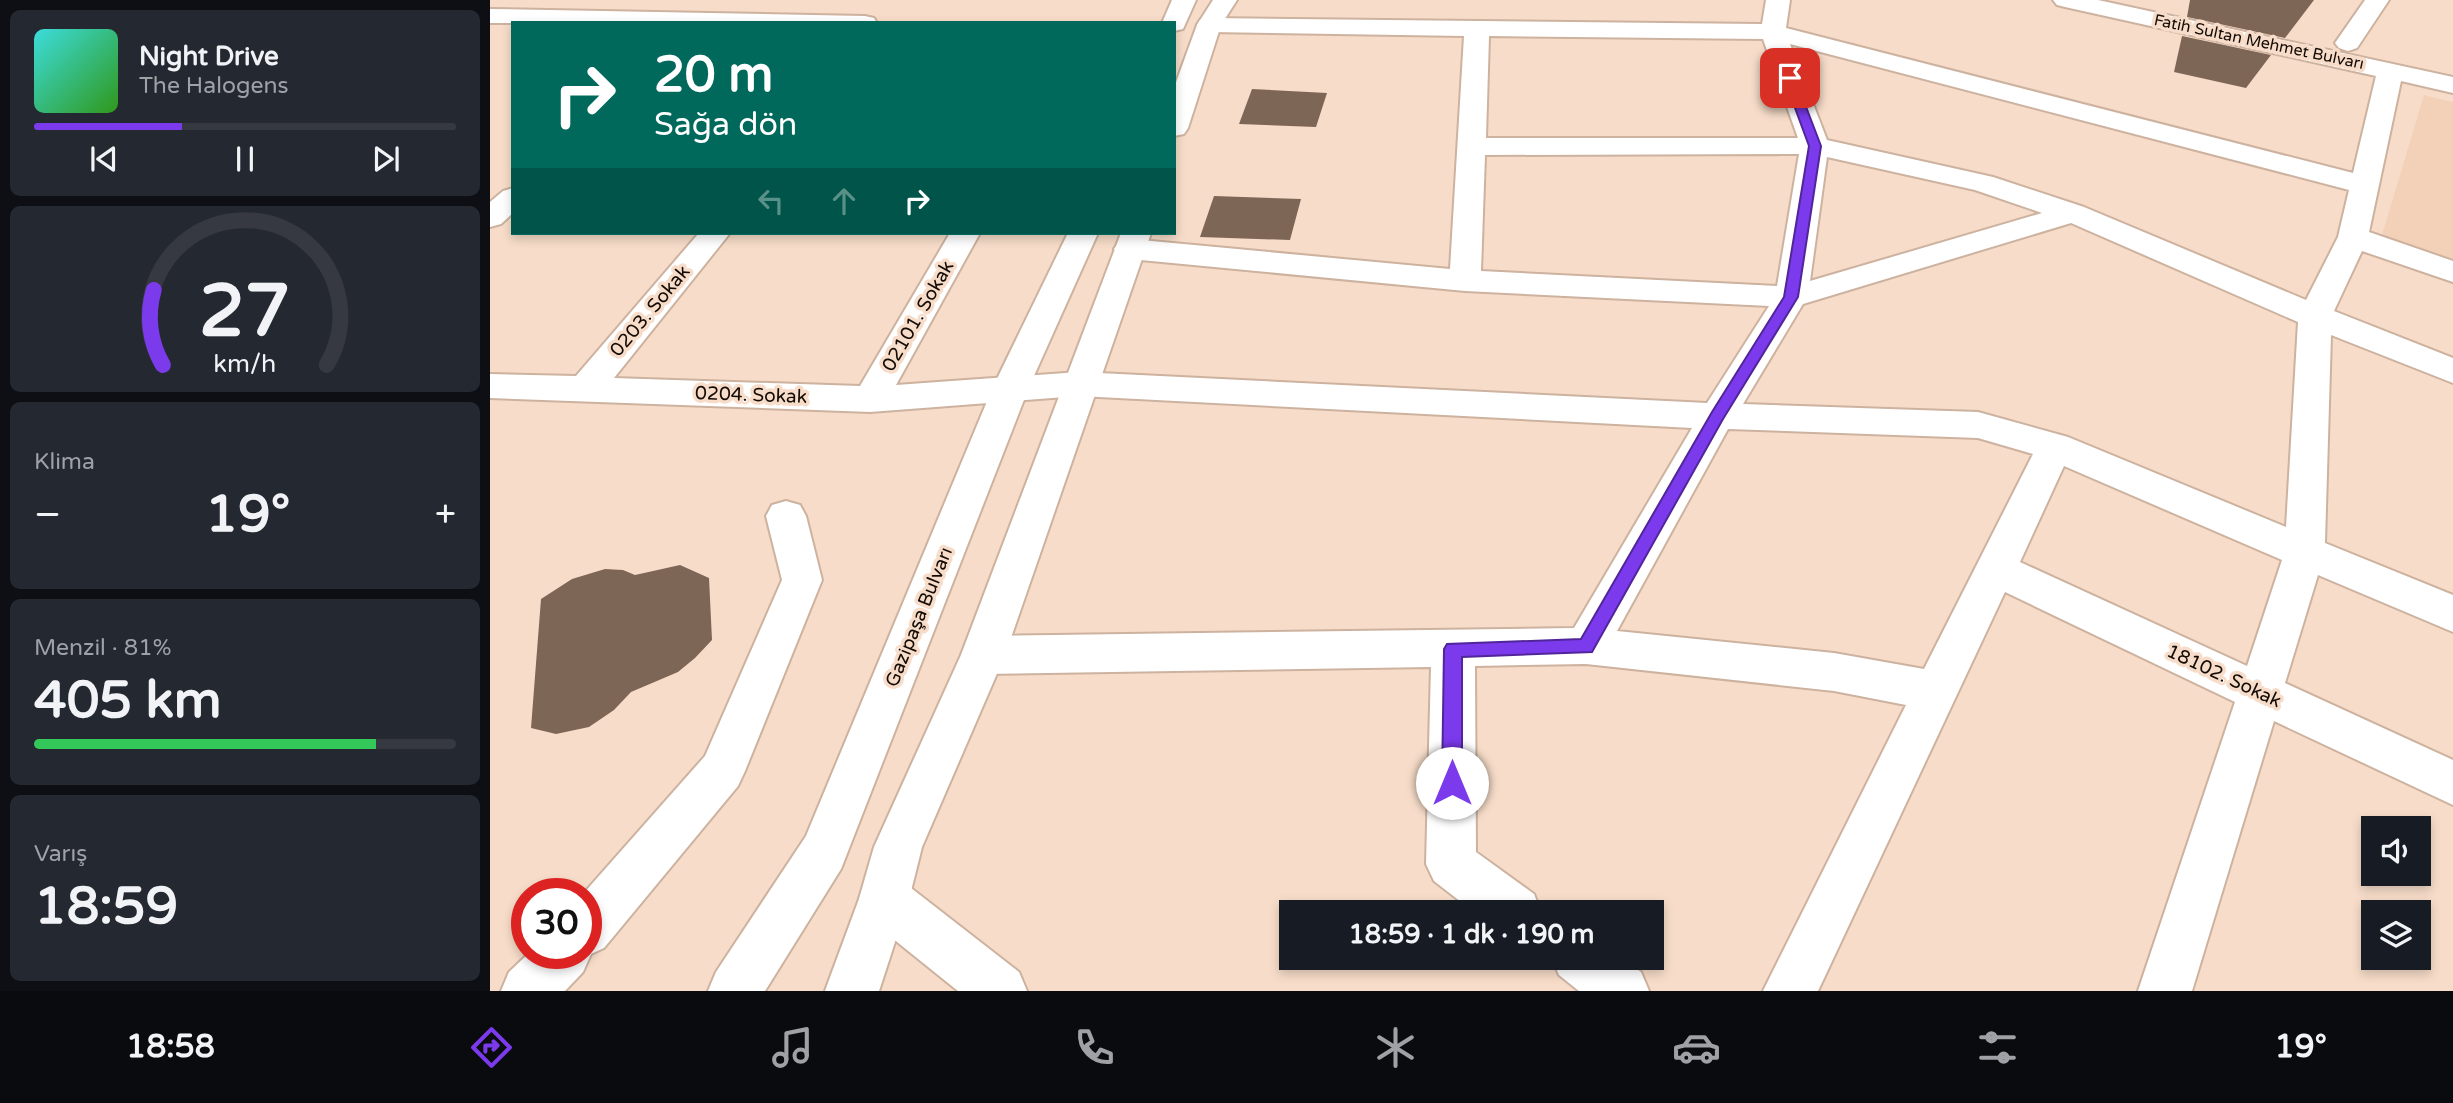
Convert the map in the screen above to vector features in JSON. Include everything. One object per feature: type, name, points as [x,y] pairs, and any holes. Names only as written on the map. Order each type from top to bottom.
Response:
[{"type":"street","points":[[1175,21],[1184,0]]},
{"type":"street","points":[[1176,122],[1209,26],[1225,0]]},
{"type":"street","points":[[1586,646],[1717,416],[1791,297],[1815,146],[1773,32],[1778,0]]},
{"type":"street","name":"Fatih Sultan Mehmet Bulvarı","points":[[2065,0],[2453,85]]},
{"type":"street","name":"Fatih Sultan Mehmet Bulvarı","points":[[2162,0],[2453,67]]},
{"type":"street","points":[[2348,43],[2377,0]]},
{"type":"street","points":[[490,16],[701,21]]},
{"type":"street","points":[[1209,26],[1773,32],[2363,185]]},
{"type":"street","points":[[1465,281],[1477,30]]},
{"type":"street","points":[[2165,991],[2305,551],[2315,316],[2353,237],[2390,70]]},
{"type":"street","points":[[1471,147],[1815,146],[1983,183],[2073,213],[2315,316],[2453,371]]},
{"type":"street","points":[[490,218],[511,199]]},
{"type":"street","points":[[852,991],[884,900],[898,847],[984,655],[1079,384],[1133,241],[1465,281],[1791,297],[2073,213]]},
{"type":"street","name":"0203. Sokak","points":[[585,389],[713,235]]},
{"type":"street","name":"02101. Sokak","points":[[870,399],[964,235]]},
{"type":"street","name":"Gazipaşa Bulvarı","points":[[735,991],[824,852],[1011,387],[1082,235]]},
{"type":"street","points":[[2353,237],[2453,272]]},
{"type":"street","name":"0204. Sokak","points":[[490,386],[870,399],[1079,384],[1717,416],[1978,425],[2055,447],[2453,614]]},
{"type":"street","points":[[1790,991],[2055,447]]},
{"type":"street","points":[[602,911],[722,771],[802,580],[786,516]]},
{"type":"street","name":"18102. Sokak","points":[[1996,569],[2453,783]]},
{"type":"street","points":[[984,655],[1586,646],[1833,672],[1936,691]]},
{"type":"street","points":[[1453,649],[1451,864],[1500,900]]},
{"type":"street","points":[[884,900],[1000,991]]},
{"type":"street","points":[[528,991],[550,969]]},
{"type":"street","points":[[1594,970],[1622,991]]},
{"type":"shaded area","points":[[2424,95],[2453,102],[2453,260],[2382,235]]},
{"type":"building","points":[[2190,0],[2314,0],[2285,38],[2187,17]]},
{"type":"building","points":[[2182,36],[2271,55],[2246,88],[2174,72]]},
{"type":"building","points":[[1252,89],[1327,93],[1316,127],[1239,124]]},
{"type":"building","points":[[1214,196],[1301,199],[1290,240],[1200,237]]},
{"type":"building","points":[[680,565],[709,578],[712,640],[678,672],[631,692],[614,710],[589,727],[556,734],[531,728],[541,599],[572,579],[605,569],[623,570],[635,575]]},
{"type":"route","points":[[1452,783],[1453,649],[1586,646],[1717,416],[1791,297],[1815,146],[1790,78]]}]
